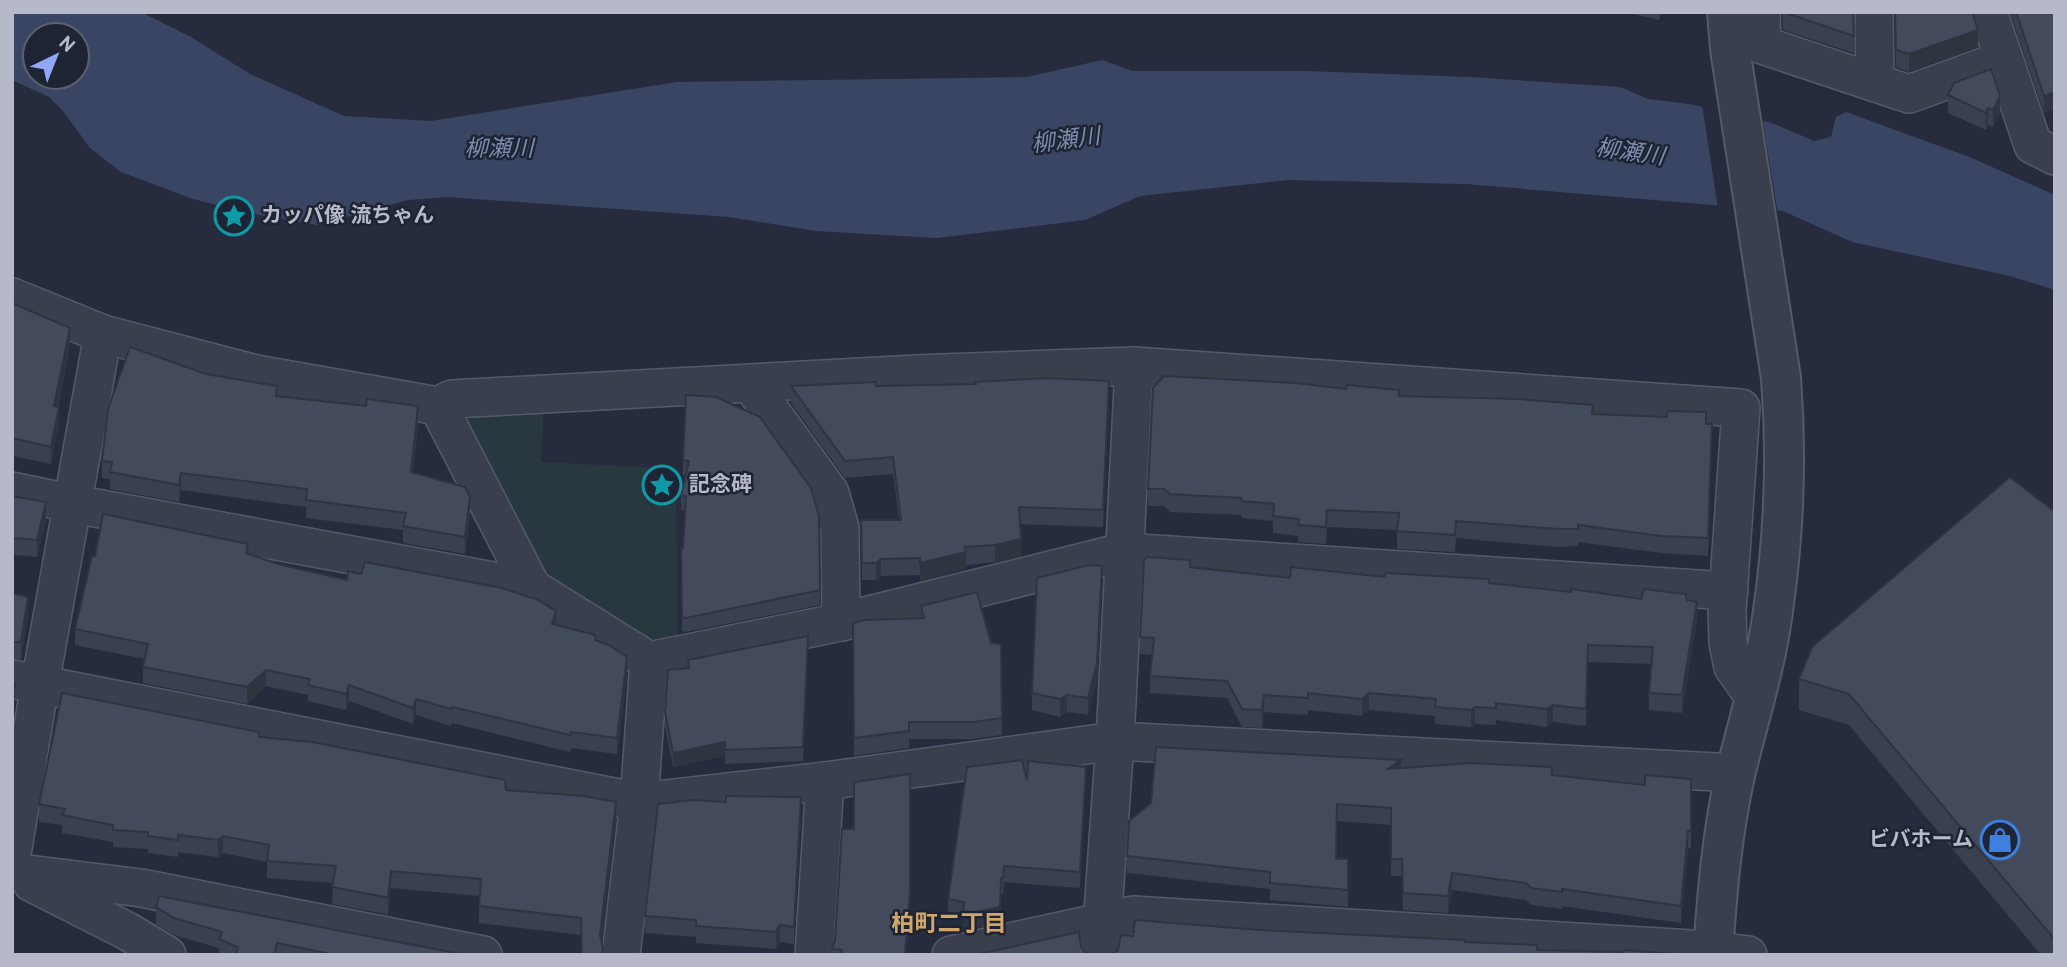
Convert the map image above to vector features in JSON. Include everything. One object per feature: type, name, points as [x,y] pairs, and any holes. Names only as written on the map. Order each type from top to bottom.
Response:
[{"type":"street","points":[[951,955],[1100,939],[1133,915],[1724,953],[1719,863],[1736,773],[1773,612],[1782,537],[1784,411],[1782,378],[1730,49],[1727,12]]},
{"type":"street","points":[[1760,12],[1762,45],[1909,94],[2003,60]]},
{"type":"street","points":[[1874,12],[1875,82]]},
{"type":"street","points":[[1988,12],[2033,145],[2055,156]]},
{"type":"street","points":[[12,297],[103,334],[256,374],[438,405],[452,399],[916,374],[1135,366],[1741,408],[1728,643],[1733,667],[1755,698]]},
{"type":"street","points":[[12,854],[26,682],[74,504],[103,334]]},
{"type":"street","points":[[1100,939],[1115,741],[1135,366]]},
{"type":"street","points":[[751,384],[830,493],[840,528],[841,622]]},
{"type":"street","points":[[438,405],[532,588]]},
{"type":"street","points":[[12,491],[532,588],[649,661],[841,622],[1124,552],[1729,591]]},
{"type":"street","points":[[621,955],[639,802],[649,661]]},
{"type":"street","points":[[26,682],[639,802],[1115,741],[1736,773]]},
{"type":"street","points":[[814,955],[825,780]]},
{"type":"street","points":[[12,873],[141,888],[467,954]]},
{"type":"street","points":[[12,873],[127,931],[167,955]]},
{"type":"street","points":[[127,931],[141,888]]},
{"type":"shaded area","points":[[544,406],[541,462],[676,469],[678,641],[645,646],[554,586],[460,425],[466,407]]},
{"type":"water","name":"柳瀬川","points":[[12,12],[141,12],[191,37],[250,74],[344,116],[431,121],[677,82],[1027,77],[1102,60],[1133,71],[1306,71],[1469,77],[1620,87],[1648,99],[1689,104],[1772,123],[1814,141],[1831,137],[1836,117],[1846,112],[1972,158],[2055,195],[2055,290],[2010,276],[1852,242],[1783,211],[1466,184],[1288,180],[1140,196],[1085,220],[937,238],[816,231],[729,217],[447,197],[408,200],[317,225],[249,213],[193,199],[121,172],[90,148],[63,111],[49,97],[36,91],[91,91],[91,21],[21,21],[21,84],[12,80]]},
{"type":"pier","points":[[1702,104],[1762,117],[1778,214],[1718,209]]},
{"type":"building","points":[[1783,12],[1853,12],[1854,36]]},
{"type":"building","points":[[1895,12],[1972,12],[1978,30],[1909,54],[1896,50]]},
{"type":"building","points":[[2016,12],[2055,12],[2055,92],[2044,96]]},
{"type":"building","points":[[1991,69],[2000,96],[1993,110],[1988,108],[1986,113],[1948,95],[1954,83]]},
{"type":"building","points":[[12,303],[70,328],[54,406],[59,407],[51,447],[12,438]]},
{"type":"building","points":[[130,347],[206,374],[277,386],[276,396],[366,406],[367,399],[418,406],[411,472],[465,487],[470,497],[465,537],[403,526],[406,513],[306,500],[307,489],[181,473],[179,485],[110,472],[112,462],[102,461],[108,409]]},
{"type":"building","points":[[1164,376],[1295,383],[1346,389],[1347,385],[1399,390],[1399,396],[1519,399],[1593,405],[1592,414],[1667,417],[1667,411],[1706,412],[1706,424],[1712,424],[1708,538],[1661,536],[1578,525],[1578,529],[1558,529],[1456,521],[1455,535],[1397,531],[1399,513],[1327,510],[1326,527],[1298,525],[1299,519],[1273,516],[1274,504],[1242,501],[1241,498],[1170,494],[1164,489],[1148,489],[1153,388]]},
{"type":"building","points":[[1046,378],[1109,381],[1103,510],[1019,507],[1021,539],[995,545],[965,547],[966,552],[920,563],[920,558],[881,559],[876,563],[862,563],[861,520],[901,520],[893,457],[845,461],[791,386],[875,382],[876,386],[976,384],[975,382]]},
{"type":"building","points":[[686,395],[716,397],[760,417],[811,488],[819,516],[820,590],[682,617],[681,548],[686,496],[681,496],[689,461],[683,460]]},
{"type":"building","name":"ビバホーム","points":[[2010,477],[2055,512],[2055,940],[1849,694],[1799,679],[1812,647]]},
{"type":"building","points":[[12,496],[46,502],[37,540],[13,538],[12,548]]},
{"type":"building","points":[[103,514],[248,544],[246,553],[278,564],[347,580],[348,571],[361,574],[365,562],[502,588],[536,599],[556,611],[552,624],[592,634],[596,636],[595,640],[609,645],[627,657],[617,738],[571,732],[570,735],[416,699],[413,708],[349,685],[346,694],[308,685],[310,679],[266,670],[247,687],[143,667],[148,644],[75,629],[92,556],[95,556]]},
{"type":"building","points":[[1147,557],[1190,560],[1190,567],[1290,578],[1291,567],[1384,577],[1386,573],[1489,579],[1489,583],[1571,592],[1571,589],[1641,599],[1644,589],[1685,594],[1687,600],[1697,602],[1682,695],[1649,693],[1653,647],[1588,645],[1586,709],[1553,705],[1547,709],[1496,703],[1496,708],[1475,707],[1471,710],[1435,707],[1436,699],[1369,693],[1362,699],[1308,693],[1308,698],[1264,695],[1262,710],[1242,709],[1227,681],[1150,676],[1154,638],[1140,637],[1144,560]]},
{"type":"building","points":[[1089,565],[1102,566],[1097,663],[1088,698],[1067,695],[1060,699],[1032,693],[1037,578]]},
{"type":"building","points":[[977,592],[991,643],[1001,644],[1002,718],[973,722],[909,722],[909,731],[854,738],[853,623],[865,620],[924,618],[921,606]]},
{"type":"building","points":[[12,593],[28,597],[21,642],[12,642]]},
{"type":"building","points":[[808,636],[803,747],[725,750],[725,742],[673,753],[665,712],[668,670],[689,668],[688,660]]},
{"type":"building","points":[[62,693],[259,732],[259,737],[312,742],[505,780],[506,790],[584,796],[616,802],[600,935],[602,955],[582,955],[581,918],[479,906],[481,879],[391,871],[388,898],[332,887],[336,866],[267,861],[269,845],[223,836],[218,840],[178,835],[178,840],[148,836],[148,832],[113,830],[113,825],[62,815],[65,809],[39,804]]},
{"type":"building","points":[[1156,747],[1401,760],[1388,769],[1470,763],[1552,767],[1552,775],[1645,785],[1645,775],[1691,779],[1691,831],[1688,831],[1681,906],[1562,889],[1562,892],[1531,888],[1526,883],[1452,873],[1448,896],[1403,893],[1402,859],[1391,859],[1391,808],[1337,804],[1336,859],[1348,859],[1348,890],[1270,883],[1270,872],[1127,856],[1129,821],[1151,803]]},
{"type":"building","points":[[1022,760],[1027,780],[1028,761],[1086,767],[1080,872],[1004,866],[1000,907],[963,915],[964,902],[948,899],[967,767]]},
{"type":"building","points":[[910,774],[910,890],[905,955],[841,955],[842,950],[832,949],[835,940],[842,829],[854,829],[854,782]]},
{"type":"building","points":[[726,796],[801,797],[794,927],[780,925],[776,932],[696,926],[696,920],[645,916],[658,804],[692,800],[726,802]]},
{"type":"building","points":[[159,896],[466,955],[336,955],[277,943],[274,955],[237,955],[238,947],[219,939],[222,932],[174,918],[156,907]]},
{"type":"building","points":[[1135,920],[1261,930],[1537,945],[1537,950],[1624,950],[1677,954],[1112,955],[1118,950],[1121,935],[1133,936]]},
{"type":"building","points":[[1079,932],[1081,947],[1087,955],[974,955]]},
{"type":"place","name":"カッパ像 流ちゃん","points":[[234,216]]},
{"type":"place","name":"記念碑","points":[[662,485]]},
{"type":"place","name":"ビバホーム","points":[[2000,840]]},
{"type":"district","name":"柏町二丁目","points":[[949,925]]}]
